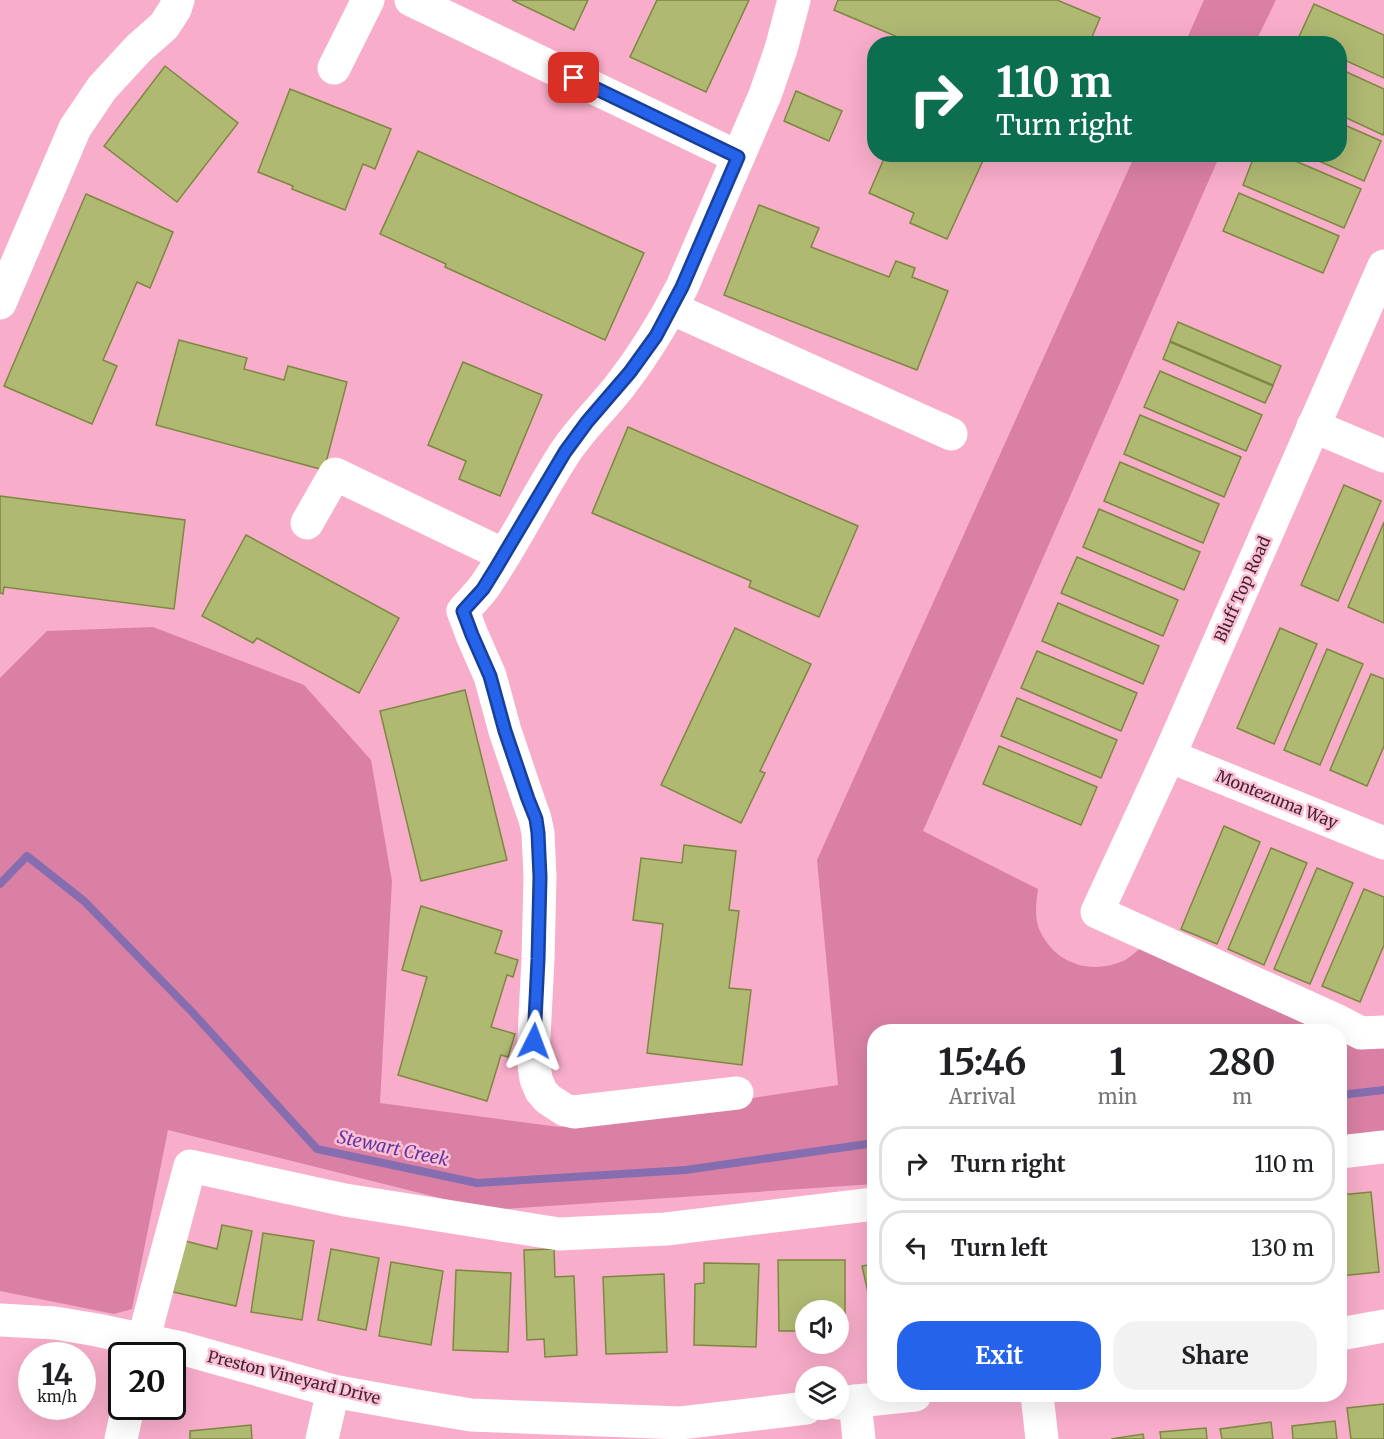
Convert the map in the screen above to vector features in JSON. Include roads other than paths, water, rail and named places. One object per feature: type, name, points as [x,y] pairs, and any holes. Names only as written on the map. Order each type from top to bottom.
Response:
[{"type":"street","points":[[0,303],[75,128],[102,88],[139,48],[164,26],[178,0]]},
{"type":"street","points":[[334,68],[368,0]]},
{"type":"street","points":[[411,0],[738,157]]},
{"type":"street","points":[[737,1093],[574,1112],[565,1110],[548,1100],[541,1091],[536,1079],[533,1057],[540,877],[536,819],[505,731],[490,676],[463,611],[483,589],[565,452],[656,336],[682,287],[765,95],[781,49],[794,0]]},
{"type":"street","name":"Bluff Top Road","points":[[1343,1024],[1097,912],[1169,756],[1384,266]]},
{"type":"street","points":[[671,308],[951,434]]},
{"type":"street","points":[[1313,426],[1384,456]]},
{"type":"street","points":[[307,523],[335,474],[504,555]]},
{"type":"street","name":"Montezuma Way","points":[[1169,756],[1384,843]]},
{"type":"street","name":"Bluff Top Road","points":[[1347,1026],[1361,1033],[1384,1032]]},
{"type":"street","points":[[1347,1151],[1384,1147]]},
{"type":"street","points":[[143,1342],[190,1166],[345,1200],[559,1234],[666,1229],[867,1205]]},
{"type":"street","name":"Preston Vineyard Drive","points":[[0,1320],[55,1323],[97,1330],[126,1342]]},
{"type":"street","points":[[1347,1333],[1384,1326]]},
{"type":"street","name":"Preston Vineyard Drive","points":[[186,1349],[333,1390],[471,1414],[515,1428],[681,1431],[795,1410]]},
{"type":"street","points":[[322,1439],[333,1390]]},
{"type":"street","points":[[849,1402],[867,1400]]},
{"type":"street","points":[[1038,1402],[1042,1439]]},
{"type":"street","points":[[849,1408],[859,1439]]},
{"type":"street","points":[[121,1439],[125,1420]]},
{"type":"waterway","name":"Stewart Creek","points":[[0,884],[27,856],[84,901],[192,1012],[317,1149],[477,1183],[686,1170],[867,1144]]},
{"type":"waterway","name":"Stewart Creek","points":[[1347,1094],[1384,1090]]}]
